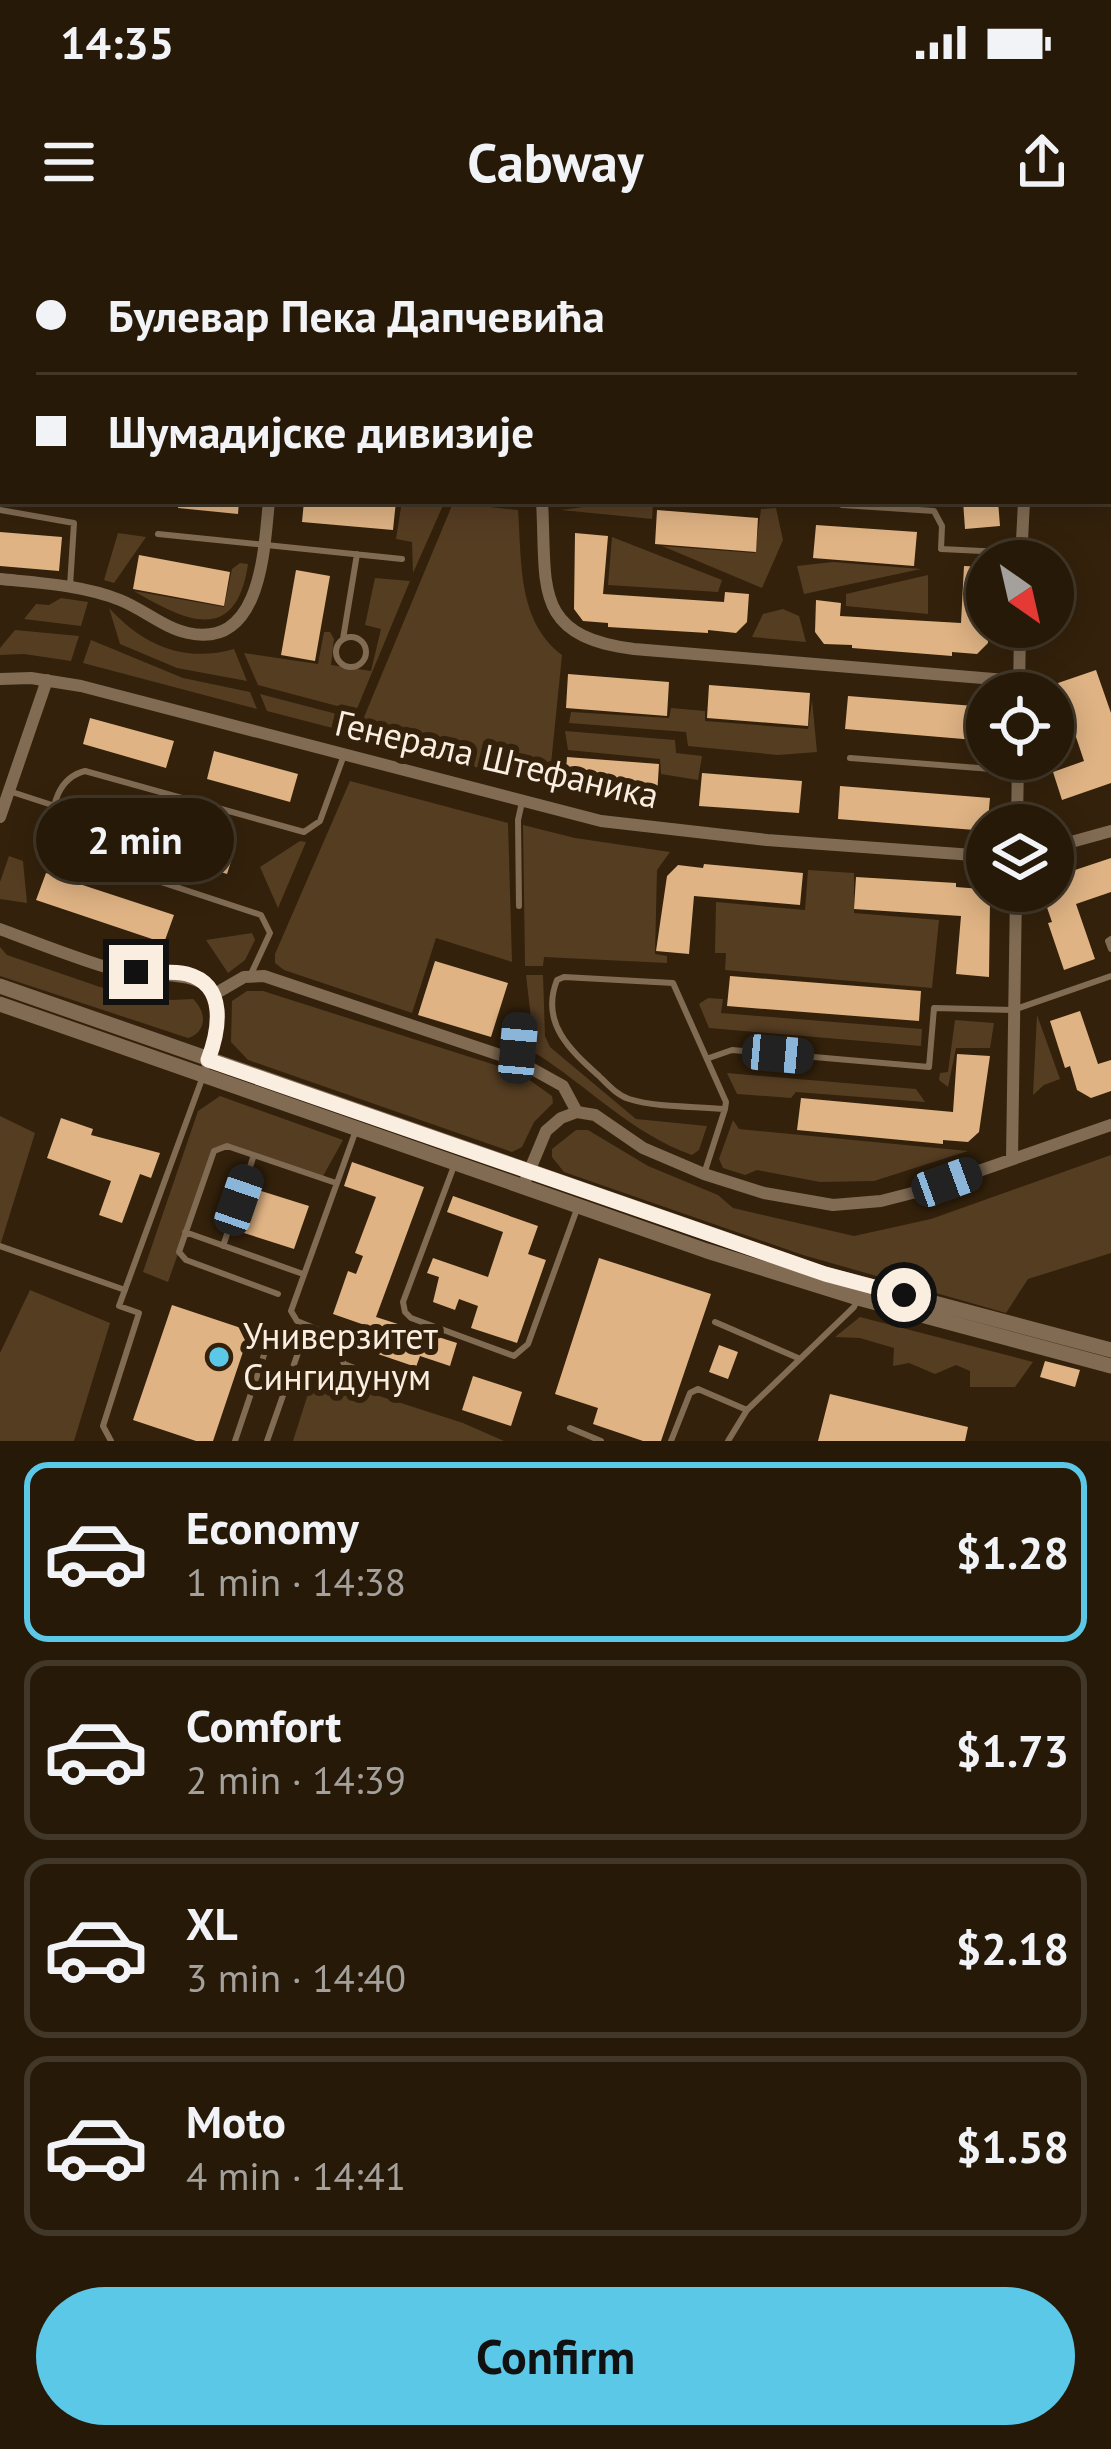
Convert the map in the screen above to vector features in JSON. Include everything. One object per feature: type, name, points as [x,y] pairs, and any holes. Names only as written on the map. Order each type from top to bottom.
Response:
[{"type":"street","points":[[0,579],[70,586],[120,600],[179,631],[212,634],[230,626],[249,607],[269,504]]},
{"type":"street","points":[[542,504],[549,597],[563,624],[584,638],[634,649],[966,682]]},
{"type":"street","points":[[1023,540],[1024,504]]},
{"type":"street","name":"Генерала Штефаника","points":[[0,679],[47,680],[640,827],[966,854]]},
{"type":"street","points":[[0,817],[47,680]]},
{"type":"street","points":[[1074,842],[1111,831]]},
{"type":"street","points":[[1012,1159],[1015,912]]},
{"type":"street","points":[[0,929],[108,968],[185,974],[200,981],[213,995],[219,1014],[206,1068]]},
{"type":"street","points":[[213,995],[251,975],[265,976],[518,1060],[563,1086],[577,1112]]},
{"type":"street","points":[[0,986],[358,1127],[455,1162],[527,1179],[578,1205],[1111,1366]]},
{"type":"street","points":[[0,1004],[206,1068],[861,1291],[1111,1350]]},
{"type":"street","points":[[527,1179],[547,1131],[577,1112],[595,1115],[643,1148],[704,1174],[810,1204],[850,1205],[925,1190],[1111,1125]]},
{"type":"lane","points":[[861,504],[934,512],[942,526],[941,549],[966,551]]},
{"type":"lane","points":[[0,510],[72,521],[76,528],[70,586]]},
{"type":"lane","points":[[158,534],[402,559]]},
{"type":"lane","points":[[343,639],[357,638],[365,645],[361,663],[351,667],[339,661],[337,646],[343,639],[357,554]]},
{"type":"lane","points":[[251,975],[270,933],[261,915],[61,849],[49,832],[55,806],[69,776],[85,771],[304,832],[320,820],[344,755]]},
{"type":"lane","points":[[850,758],[966,763]]},
{"type":"lane","points":[[9,791],[55,806]]},
{"type":"lane","points":[[519,906],[518,820],[523,801]]},
{"type":"lane","points":[[1111,940],[1111,950]]},
{"type":"lane","points":[[704,1174],[725,1109],[724,1095],[673,982],[564,976],[554,987],[556,1032],[617,1093],[634,1100],[725,1109]]},
{"type":"lane","points":[[708,1058],[732,1050],[929,1067],[934,1008],[1013,1010],[1111,976]]},
{"type":"lane","points":[[518,1060],[520,1022]]},
{"type":"lane","points":[[111,1441],[104,1426],[140,1313],[119,1306],[206,1068]]},
{"type":"lane","points":[[358,1127],[291,1311],[297,1321],[334,1336],[341,1359],[349,1367],[392,1382]]},
{"type":"lane","points":[[278,1294],[178,1252],[214,1151],[227,1146],[336,1183]]},
{"type":"lane","points":[[223,1246],[254,1155]]},
{"type":"lane","points":[[455,1162],[403,1302],[405,1312],[514,1356],[528,1344],[578,1205]]},
{"type":"lane","points":[[185,1232],[303,1274]]},
{"type":"lane","points":[[0,1246],[125,1290]]},
{"type":"lane","points":[[728,1441],[748,1410],[854,1307],[861,1291]]},
{"type":"lane","points":[[715,1322],[798,1358]]},
{"type":"lane","points":[[235,1441],[269,1340]]},
{"type":"lane","points":[[267,1441],[299,1350]]},
{"type":"lane","points":[[671,1441],[690,1393],[698,1388],[748,1410]]},
{"type":"lane","points":[[571,1428],[601,1441]]},
{"type":"shaded area","points":[[402,504],[444,504],[413,573],[412,542],[396,539]]},
{"type":"shaded area","points":[[453,504],[518,510],[529,608],[547,641],[562,655],[549,784],[357,734]]},
{"type":"shaded area","points":[[606,504],[653,505],[652,519],[561,510]]},
{"type":"shaded area","points":[[776,508],[783,540],[762,588],[662,546],[755,553],[761,509]]},
{"type":"shaded area","points":[[118,533],[146,537],[114,583],[104,580]]},
{"type":"shaded area","points":[[612,537],[722,580],[718,592],[608,585]]},
{"type":"shaded area","points":[[833,562],[921,569],[804,594],[797,566]]},
{"type":"shaded area","points":[[248,564],[232,607],[206,620],[172,611],[134,591],[224,607],[232,569]]},
{"type":"shaded area","points":[[928,575],[928,614],[846,606],[846,594]]},
{"type":"shaded area","points":[[375,578],[410,581],[356,711],[258,685],[244,653],[318,664],[324,632],[334,639],[331,665],[371,671],[381,629],[365,625]]},
{"type":"shaded area","points":[[61,598],[88,602],[81,626],[24,619],[36,604],[49,605]]},
{"type":"shaded area","points":[[109,608],[136,632],[166,648],[198,654],[234,649],[247,681],[177,668],[120,644]]},
{"type":"shaded area","points":[[783,609],[799,616],[806,642],[752,637],[763,614]]},
{"type":"shaded area","points":[[15,630],[79,636],[71,661],[0,655],[0,648]]},
{"type":"shaded area","points":[[91,640],[183,678],[250,692],[257,709],[83,663]]},
{"type":"shaded area","points":[[260,694],[352,718],[348,732],[267,711]]},
{"type":"shaded area","points":[[812,700],[817,752],[778,755],[688,746],[686,732],[569,723],[571,712],[669,718],[671,708],[705,711],[705,721],[808,729]]},
{"type":"shaded area","points":[[565,731],[675,740],[676,753],[702,756],[698,780],[661,774],[660,759],[568,750]]},
{"type":"shaded area","points":[[350,781],[508,823],[512,962],[436,938],[412,1013],[275,963]]},
{"type":"shaded area","points":[[523,825],[670,852],[657,870],[655,954],[667,956],[667,963],[544,957],[543,966],[525,966]]},
{"type":"shaded area","points":[[300,841],[306,842],[278,908],[260,867]]},
{"type":"shaded area","points":[[9,856],[23,861],[27,903],[0,899]]},
{"type":"shaded area","points":[[808,870],[854,873],[854,913],[939,920],[932,988],[725,970],[726,953],[715,953],[716,902],[805,910]]},
{"type":"shaded area","points":[[252,933],[255,940],[245,960],[228,973],[206,940]]},
{"type":"shaded area","points":[[0,947],[7,955],[100,987],[172,1000],[193,999],[201,1010],[202,1026],[188,1038],[0,976]]},
{"type":"shaded area","points":[[526,975],[543,975],[545,1036],[550,1047],[636,1119],[707,1126],[699,1150],[692,1155],[650,1135],[535,1053]]},
{"type":"shaded area","points":[[247,991],[263,991],[495,1065],[528,1079],[552,1096],[553,1103],[534,1122],[522,1147],[512,1152],[248,1060],[231,1042],[232,1001]]},
{"type":"shaded area","points":[[708,998],[723,999],[721,1013],[922,1029],[921,1046],[709,1028],[699,1004]]},
{"type":"shaded area","points":[[1037,1015],[1060,1079],[1033,1095]]},
{"type":"shaded area","points":[[955,1020],[994,1023],[990,1048],[956,1048],[948,1087],[939,1080],[940,1073],[948,1072]]},
{"type":"shaded area","points":[[727,1073],[916,1089],[925,1102],[796,1092],[791,1098],[737,1094]]},
{"type":"shaded area","points":[[220,1096],[343,1140],[322,1178],[227,1146],[214,1151],[168,1282],[143,1272],[198,1111]]},
{"type":"shaded area","points":[[0,1116],[35,1133],[0,1246]]},
{"type":"shaded area","points":[[733,1120],[739,1129],[968,1151],[874,1181],[820,1182],[757,1170],[745,1175],[723,1168],[719,1159]]},
{"type":"shaded area","points":[[576,1130],[588,1130],[648,1166],[718,1195],[733,1208],[854,1236],[931,1219],[1111,1155],[1111,1253],[1028,1279],[1006,1313],[803,1255],[564,1172],[552,1157],[552,1149]]},
{"type":"shaded area","points":[[30,1290],[110,1323],[74,1441],[0,1441],[0,1353]]},
{"type":"shaded area","points":[[860,1317],[1033,1362],[1015,1387],[970,1387],[970,1371],[956,1365],[935,1374],[909,1363],[893,1366],[894,1348],[835,1337]]},
{"type":"shaded area","points":[[314,1375],[463,1423],[504,1441],[293,1441]]},
{"type":"building","points":[[179,504],[239,504],[238,514],[178,508]]},
{"type":"building","points":[[304,504],[396,504],[393,530],[302,522]]},
{"type":"building","points":[[963,504],[998,504],[1000,526],[965,529]]},
{"type":"building","points":[[657,510],[758,518],[756,552],[655,544]]},
{"type":"building","points":[[816,525],[917,532],[914,566],[813,558]]},
{"type":"building","points":[[0,532],[62,537],[59,571],[0,566]]},
{"type":"building","points":[[575,533],[608,536],[603,594],[724,602],[725,592],[749,594],[747,622],[736,633],[708,633],[583,621],[574,609]]},
{"type":"building","points":[[139,555],[230,572],[224,606],[133,589]]},
{"type":"building","points":[[966,566],[966,648],[983,648],[977,654],[952,652],[952,656],[824,644],[815,632],[816,600],[841,603],[840,616],[961,623]]},
{"type":"building","points":[[296,570],[330,576],[315,661],[281,655]]},
{"type":"building","points":[[1096,670],[1111,713],[1111,783],[1062,800],[1056,780],[1074,780],[1074,765],[1084,761],[1074,731],[1074,678]]},
{"type":"building","points":[[568,674],[669,682],[667,716],[566,708]]},
{"type":"building","points":[[709,685],[810,693],[808,726],[707,718]]},
{"type":"building","points":[[848,696],[966,705],[966,739],[845,729]]},
{"type":"building","points":[[90,718],[174,741],[166,768],[83,744]]},
{"type":"building","points":[[214,751],[298,774],[290,802],[207,779]]},
{"type":"building","points":[[567,757],[659,764],[657,796],[564,789]]},
{"type":"building","points":[[702,773],[802,781],[799,813],[699,806]]},
{"type":"building","points":[[840,786],[990,798],[989,804],[966,804],[966,829],[838,819]]},
{"type":"building","points":[[106,806],[236,846],[227,874],[97,834]]},
{"type":"building","points":[[1111,858],[1111,892],[1076,904],[1095,959],[1064,970],[1049,912],[1074,912],[1074,870]]},
{"type":"building","points":[[704,864],[803,873],[800,905],[694,896],[689,954],[656,951],[667,876],[678,865],[703,868]]},
{"type":"building","points":[[46,873],[174,915],[164,943],[36,900]]},
{"type":"building","points":[[856,877],[956,883],[956,887],[966,888],[966,912],[990,912],[989,977],[956,974],[961,916],[854,909]]},
{"type":"building","points":[[435,961],[508,983],[491,1037],[418,1015]]},
{"type":"building","points":[[730,976],[921,991],[919,1021],[727,1006]]},
{"type":"building","points":[[1080,1011],[1098,1064],[1111,1060],[1111,1091],[1091,1098],[1077,1090],[1070,1066],[1065,1068],[1050,1021]]},
{"type":"building","points":[[957,1054],[990,1056],[979,1132],[968,1142],[943,1140],[943,1144],[797,1130],[801,1098],[953,1112]]},
{"type":"building","points":[[61,1118],[93,1129],[91,1135],[160,1153],[151,1178],[140,1174],[122,1223],[99,1215],[111,1181],[47,1158]]},
{"type":"building","points":[[352,1162],[424,1187],[376,1317],[457,1343],[450,1366],[420,1356],[416,1367],[372,1352],[379,1330],[333,1314],[348,1271],[356,1274],[363,1256],[355,1253],[376,1197],[344,1186]]},
{"type":"building","points":[[258,1190],[309,1206],[294,1249],[244,1233]]},
{"type":"building","points":[[453,1196],[538,1226],[528,1254],[546,1260],[517,1343],[471,1328],[478,1306],[459,1299],[455,1310],[433,1302],[439,1277],[427,1273],[433,1258],[488,1277],[503,1232],[447,1212]]},
{"type":"building","points":[[599,1258],[711,1294],[661,1441],[643,1441],[593,1424],[598,1408],[555,1394]]},
{"type":"building","points":[[172,1305],[250,1331],[213,1441],[196,1441],[133,1420]]},
{"type":"building","points":[[719,1345],[738,1352],[728,1379],[709,1372]]},
{"type":"building","points":[[1045,1361],[1080,1370],[1075,1387],[1040,1377]]},
{"type":"building","points":[[473,1376],[522,1392],[511,1426],[462,1410]]},
{"type":"building","points":[[830,1394],[968,1427],[965,1441],[818,1441]]},
{"type":"place","name":"Универзитет Сингидунум","points":[[219,1357]]},
{"type":"route","points":[[136,972],[185,974],[207,987],[219,1014],[208,1060],[825,1274],[904,1295]]}]
